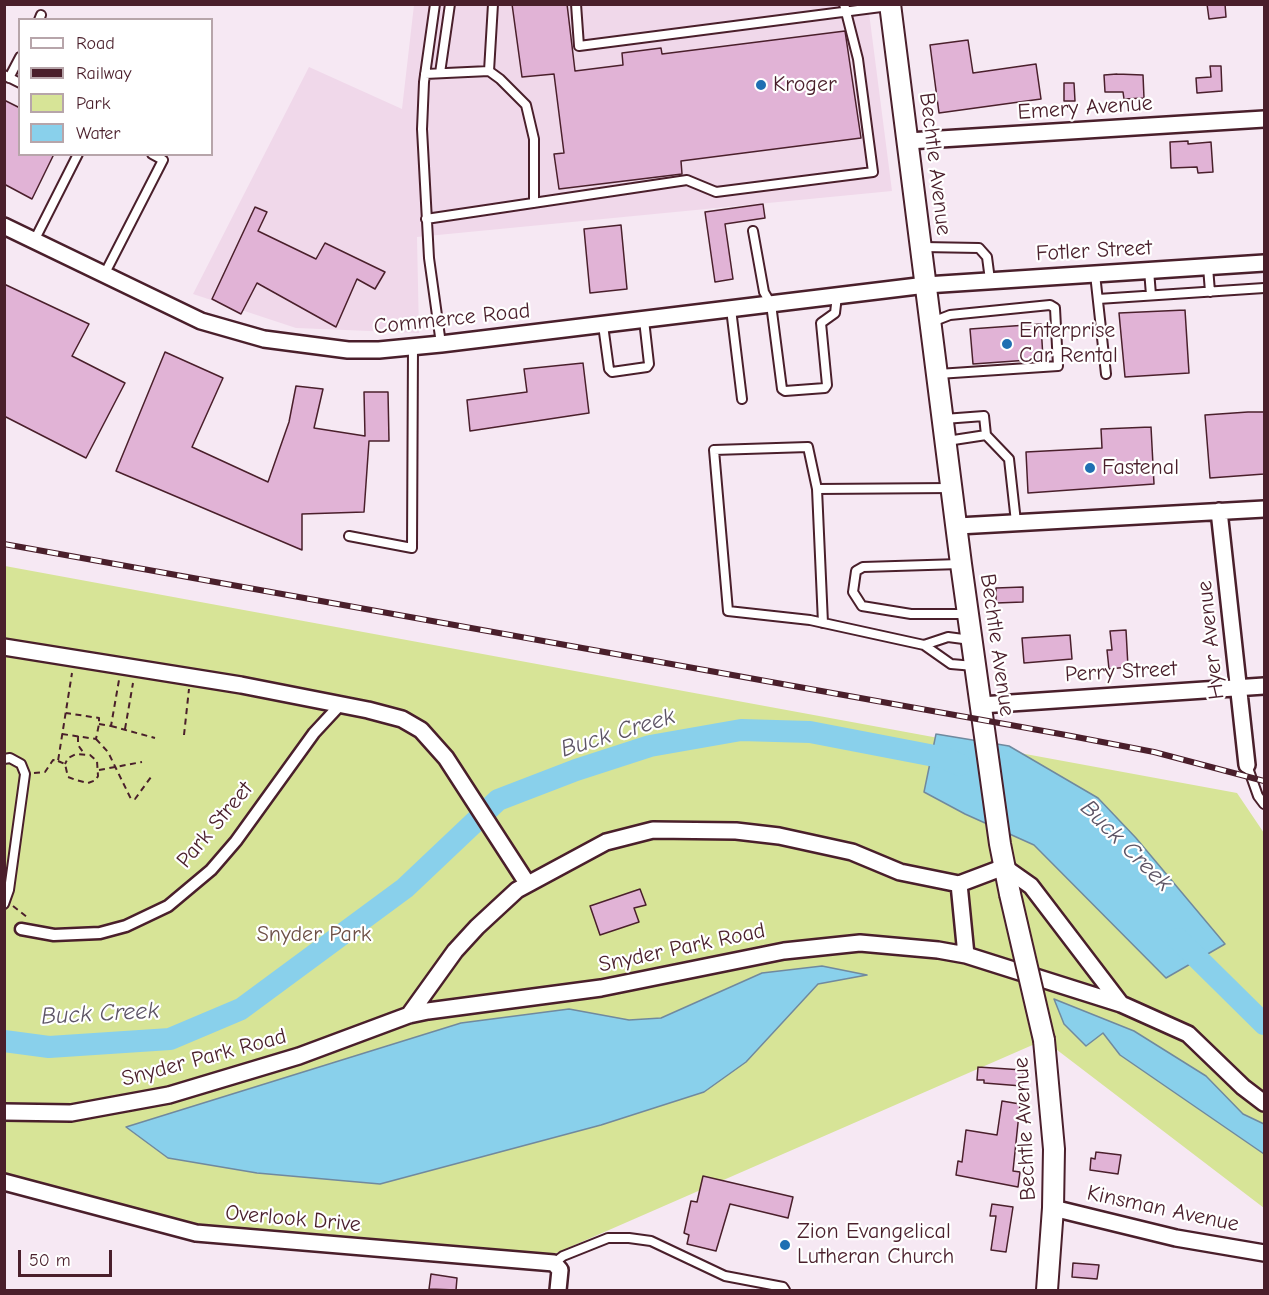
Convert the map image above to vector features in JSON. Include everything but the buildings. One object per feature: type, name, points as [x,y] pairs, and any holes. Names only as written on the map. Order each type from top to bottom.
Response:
[{"type":"main road","name":"Bechtle Avenue","points":[[890,5],[999,844],[1044,1040],[1054,1149],[1053,1208],[1047,1290]]},
{"type":"street","name":"Emery Avenue","points":[[908,141],[1264,119]]},
{"type":"street","name":"Commerce Road","points":[[4,226],[183,314],[254,337],[348,350],[441,344],[926,285]]},
{"type":"street","name":"Fotler Street","points":[[926,285],[1264,263]]},
{"type":"street","points":[[958,526],[1264,508]]},
{"type":"street","name":"Hyer Avenue","points":[[1220,511],[1247,765]]},
{"type":"street","points":[[4,647],[190,677],[402,719],[421,730],[446,758],[527,883]]},
{"type":"street","name":"Perry Street","points":[[981,705],[1264,686]]},
{"type":"street","name":"Park Street","points":[[26,930],[78,935],[100,933],[135,922],[168,906],[211,870],[236,841],[314,734],[340,705]]},
{"type":"street","points":[[409,1016],[477,927],[501,903],[527,883],[606,842],[653,830],[681,829],[779,836],[852,852],[900,872],[959,884],[1004,867],[1031,886],[1121,1004]]},
{"type":"street","points":[[959,884],[966,955]]},
{"type":"street","name":"Snyder Park Road","points":[[4,1113],[71,1113],[169,1095],[299,1056],[409,1016],[601,988],[726,961],[833,945],[888,944],[966,955],[1121,1004],[1170,1024],[1188,1034],[1243,1087],[1264,1103]]},
{"type":"street","name":"Overlook Drive","points":[[4,1182],[196,1233],[554,1263]]},
{"type":"street","name":"Kinsman Avenue","points":[[1053,1208],[1176,1238],[1264,1253]]},
{"type":"street","points":[[554,1263],[560,1270],[558,1290]]},
{"type":"lane","points":[[435,4],[425,74],[422,129],[432,290],[441,344]]},
{"type":"lane","points":[[440,73],[450,4]]},
{"type":"lane","points":[[489,71],[493,4]]},
{"type":"lane","points":[[576,4],[579,46],[845,8],[890,5]]},
{"type":"lane","points":[[426,219],[687,180],[717,192],[873,172],[858,59],[845,8]]},
{"type":"lane","points":[[7,76],[18,60]]},
{"type":"lane","points":[[425,74],[489,71],[526,105],[534,139],[534,203]]},
{"type":"lane","points":[[34,241],[77,156]]},
{"type":"lane","points":[[104,275],[163,160],[156,156]]},
{"type":"lane","points":[[753,231],[764,292],[771,304],[782,389],[785,392],[825,388],[827,385],[821,323],[835,313],[837,296]]},
{"type":"lane","points":[[922,247],[979,248],[987,257],[990,280]]},
{"type":"lane","points":[[1208,267],[1210,292]]},
{"type":"lane","points":[[1149,270],[1151,296]]},
{"type":"lane","points":[[1095,274],[1106,374]]},
{"type":"lane","points":[[1098,299],[1264,288]]},
{"type":"lane","points":[[931,322],[950,315],[1050,305],[1054,308],[1060,363],[1058,366],[938,374]]},
{"type":"lane","points":[[731,309],[742,399]]},
{"type":"lane","points":[[603,325],[609,369],[612,372],[647,367],[649,364],[644,320]]},
{"type":"lane","points":[[349,536],[412,548],[414,347]]},
{"type":"lane","points":[[944,419],[981,414],[986,435],[1009,459],[1016,522]]},
{"type":"lane","points":[[947,441],[986,435]]},
{"type":"lane","points":[[824,623],[817,489],[808,447],[714,450],[728,611],[824,623],[924,645],[951,664],[976,666]]},
{"type":"lane","points":[[817,489],[953,488]]},
{"type":"lane","points":[[961,564],[863,567],[856,571],[853,592],[862,606],[911,614],[969,615]]},
{"type":"lane","points":[[924,645],[948,638],[973,640]]},
{"type":"lane","points":[[4,759],[10,758],[21,764],[25,774],[5,902]]},
{"type":"lane","points":[[1247,765],[1258,796],[1264,804]]},
{"type":"lane","points":[[554,1263],[563,1256],[608,1238],[629,1238],[651,1241],[725,1276],[783,1287],[785,1290]]},
{"type":"path","points":[[58,761],[75,658]]},
{"type":"path","points":[[111,726],[129,667]]},
{"type":"path","points":[[125,729],[129,667]]},
{"type":"path","points":[[184,735],[190,677]]},
{"type":"path","points":[[66,713],[99,718],[96,739]]},
{"type":"path","points":[[99,724],[155,738]]},
{"type":"path","points":[[62,734],[96,739],[108,752],[131,799],[135,800],[151,777]]},
{"type":"path","points":[[25,774],[45,772],[53,760],[64,764],[68,777],[88,783],[96,780],[99,770],[97,761],[83,753],[78,736]]},
{"type":"path","points":[[64,764],[68,758],[83,753]]},
{"type":"path","points":[[99,770],[142,762]]},
{"type":"path","points":[[5,902],[29,919],[26,930]]},
{"type":"shaded area","points":[[414,5],[868,5],[892,191],[417,237],[419,333],[296,328],[193,294],[309,67],[402,109]]},
{"type":"green space","name":"Snyder Park","points":[[5,566],[1237,793],[1264,833],[1264,1208],[1044,1040],[538,1261],[196,1233],[5,1180]]},
{"type":"water","points":[[936,734],[1009,746],[1098,798],[1136,838],[1225,944],[1166,978],[1034,845],[965,814],[924,792]]},
{"type":"water","points":[[822,966],[867,975],[818,984],[746,1062],[704,1092],[601,1125],[380,1184],[257,1173],[168,1158],[126,1127],[461,1023],[569,1009],[629,1020],[661,1018],[762,973]]},
{"type":"water","points":[[1054,999],[1134,1031],[1206,1076],[1243,1114],[1264,1124],[1264,1154],[1120,1055],[1103,1033],[1086,1046],[1064,1024]]},
{"type":"waterway","name":"Buck Creek","points":[[4,1041],[49,1047],[170,1039],[241,1009],[405,888],[498,800],[576,770],[650,746],[741,730],[810,732],[945,758],[960,765]]},
{"type":"waterway","name":"Buck Creek","points":[[1178,939],[1264,1024]]},
{"type":"railway","points":[[4,544],[1066,735],[1154,752],[1264,781]]},
{"type":"place","name":"Kroger","points":[[761,85]]},
{"type":"place","name":"Enterprise Car Rental","points":[[1007,344]]},
{"type":"place","name":"Fastenal","points":[[1090,468]]},
{"type":"place","name":"Zion Evangelical Lutheran Church","points":[[785,1245]]}]
